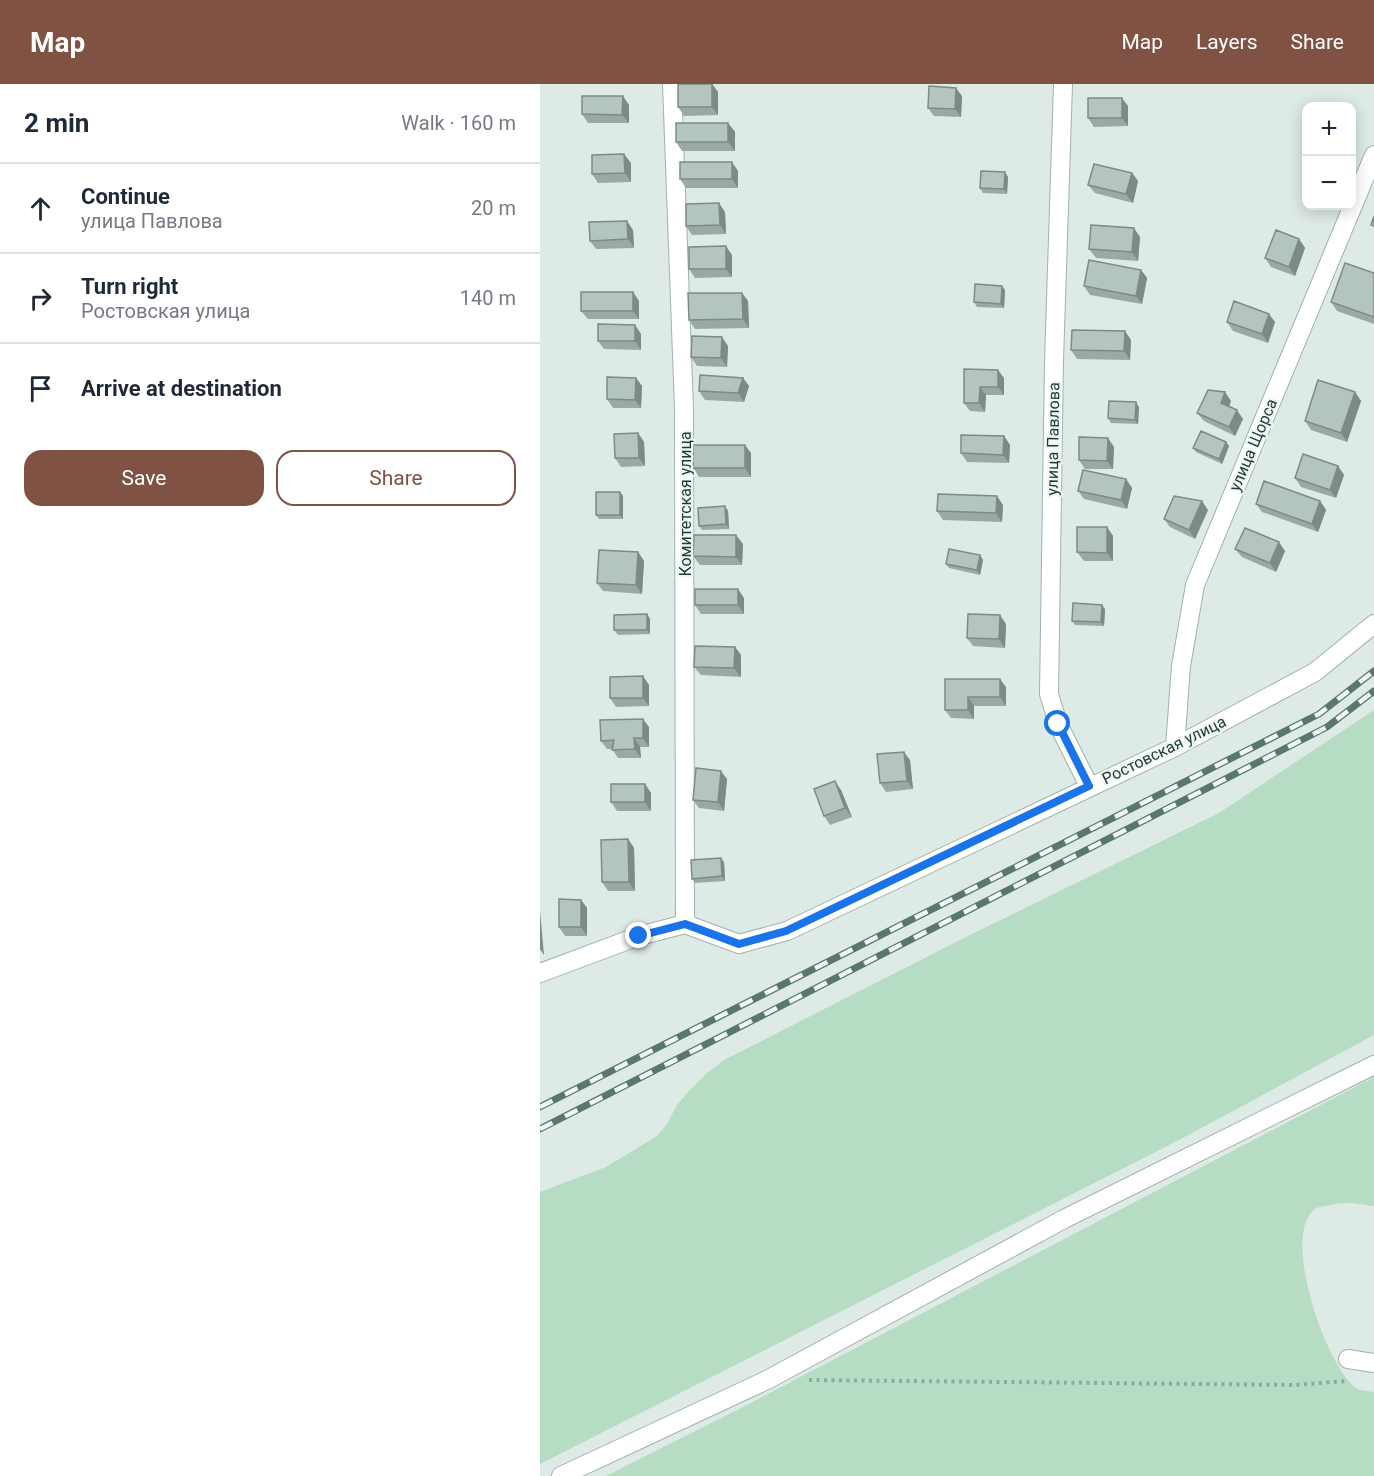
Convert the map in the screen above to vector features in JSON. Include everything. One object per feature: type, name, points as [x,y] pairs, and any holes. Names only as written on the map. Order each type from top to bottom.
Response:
[{"type":"street","name":"Комитетская улица","points":[[672,84],[684,409],[685,924]]},
{"type":"street","name":"улица Павлова","points":[[1063,84],[1054,361],[1049,694],[1058,724],[1089,786]]},
{"type":"street","name":"улица Щорса","points":[[1174,747],[1181,666],[1195,585],[1374,155]]},
{"type":"street","name":"Ростовская улица","points":[[685,924],[739,944],[786,931],[1174,747],[1315,672],[1374,624]]},
{"type":"street","points":[[540,973],[639,936],[685,924]]},
{"type":"street","points":[[561,1476],[767,1380],[1064,1219],[1374,1065]]},
{"type":"street","points":[[1348,1359],[1374,1363]]},
{"type":"path","points":[[802,1380],[1284,1385],[1348,1381]]},
{"type":"green space","points":[[1374,710],[1374,1035],[1179,1140],[540,1464],[540,1192],[606,1167],[657,1136],[689,1091],[724,1060],[966,937],[1219,813]]},
{"type":"green space","points":[[1374,1077],[1374,1206],[1344,1203],[1316,1208],[1306,1222],[1302,1243],[1304,1270],[1311,1299],[1320,1328],[1332,1354],[1344,1375],[1356,1388],[1374,1392],[1374,1476],[606,1476],[741,1408]]},
{"type":"building","points":[[678,84],[712,84],[712,107],[678,107]]},
{"type":"building","points":[[929,86],[956,88],[955,109],[928,108]]},
{"type":"building","points":[[582,96],[623,96],[622,115],[582,114]]},
{"type":"building","points":[[1088,98],[1122,98],[1122,118],[1088,118]]},
{"type":"building","points":[[676,123],[728,123],[728,142],[676,142]]},
{"type":"building","points":[[624,154],[625,173],[592,174],[592,155]]},
{"type":"building","points":[[680,162],[732,162],[732,179],[680,179]]},
{"type":"building","points":[[1094,164],[1132,173],[1126,194],[1088,185]]},
{"type":"building","points":[[981,171],[1005,172],[1004,189],[980,188]]},
{"type":"building","points":[[719,203],[720,225],[686,226],[686,204]]},
{"type":"building","points":[[627,221],[628,239],[590,241],[589,222]]},
{"type":"building","points":[[1091,225],[1134,228],[1132,252],[1089,249]]},
{"type":"building","points":[[1276,230],[1299,239],[1289,267],[1265,258]]},
{"type":"building","points":[[726,246],[726,269],[689,269],[689,247]]},
{"type":"building","points":[[1089,260],[1141,270],[1136,296],[1084,286]]},
{"type":"building","points":[[1345,263],[1374,273],[1374,317],[1331,302]]},
{"type":"building","points":[[975,284],[1002,286],[1001,304],[974,302]]},
{"type":"building","points":[[581,292],[633,292],[633,311],[581,311]]},
{"type":"building","points":[[688,293],[742,293],[743,319],[689,320]]},
{"type":"building","points":[[1234,301],[1269,314],[1262,334],[1227,322]]},
{"type":"building","points":[[598,324],[635,325],[635,341],[598,341]]},
{"type":"building","points":[[1072,330],[1125,331],[1124,351],[1071,350]]},
{"type":"building","points":[[692,336],[722,337],[721,358],[691,357]]},
{"type":"building","points":[[964,369],[998,370],[998,387],[980,387],[979,403],[964,403]]},
{"type":"building","points":[[700,375],[743,378],[738,393],[699,391]]},
{"type":"building","points":[[607,377],[636,378],[635,400],[607,399]]},
{"type":"building","points":[[1318,380],[1355,392],[1341,433],[1305,421]]},
{"type":"building","points":[[1208,390],[1225,392],[1221,403],[1237,410],[1229,427],[1197,413]]},
{"type":"building","points":[[1109,401],[1136,402],[1135,420],[1108,418]]},
{"type":"building","points":[[1201,431],[1226,442],[1219,459],[1193,448]]},
{"type":"building","points":[[638,433],[639,458],[615,458],[614,434]]},
{"type":"building","points":[[961,435],[1004,436],[1003,455],[961,453]]},
{"type":"building","points":[[1079,437],[1108,438],[1107,461],[1079,460]]},
{"type":"building","points":[[693,445],[745,445],[745,468],[693,468]]},
{"type":"building","points":[[1303,454],[1338,466],[1330,490],[1295,478]]},
{"type":"building","points":[[1083,470],[1126,479],[1121,500],[1078,491]]},
{"type":"building","points":[[1264,481],[1320,501],[1312,524],[1256,504]]},
{"type":"building","points":[[596,492],[620,492],[620,515],[596,515]]},
{"type":"building","points":[[938,494],[997,496],[996,513],[937,511]]},
{"type":"building","points":[[1174,496],[1202,501],[1189,530],[1164,519]]},
{"type":"building","points":[[725,506],[726,524],[699,526],[698,508]]},
{"type":"building","points":[[1077,527],[1107,527],[1107,553],[1077,552]]},
{"type":"building","points":[[1245,528],[1279,542],[1270,563],[1235,549]]},
{"type":"building","points":[[694,535],[736,535],[736,557],[693,556]]},
{"type":"building","points":[[949,549],[980,555],[977,570],[946,564]]},
{"type":"building","points":[[599,550],[638,552],[636,585],[597,583]]},
{"type":"building","points":[[695,589],[738,589],[738,605],[695,605]]},
{"type":"building","points":[[1073,603],[1102,605],[1101,622],[1072,621]]},
{"type":"building","points":[[647,614],[647,630],[614,630],[614,615]]},
{"type":"building","points":[[968,614],[1000,615],[999,639],[967,638]]},
{"type":"building","points":[[695,646],[735,647],[734,668],[694,667]]},
{"type":"building","points":[[643,676],[643,698],[610,698],[610,677]]},
{"type":"building","points":[[945,679],[1000,679],[1000,697],[968,697],[968,710],[945,710]]},
{"type":"building","points":[[643,719],[643,738],[634,738],[635,749],[612,750],[614,740],[601,741],[600,720]]},
{"type":"building","points":[[904,752],[907,781],[880,783],[877,754]]},
{"type":"building","points":[[696,768],[721,771],[718,802],[693,800]]},
{"type":"building","points":[[835,781],[845,808],[824,816],[814,789]]},
{"type":"building","points":[[611,784],[645,784],[645,802],[611,802]]},
{"type":"building","points":[[628,839],[629,882],[602,882],[601,840]]},
{"type":"building","points":[[721,858],[722,876],[692,879],[691,860]]},
{"type":"building","points":[[559,899],[581,900],[581,927],[559,927]]},
{"type":"railway","points":[[540,1107],[1319,714],[1374,671]]},
{"type":"railway","points":[[540,1129],[1327,727],[1374,691]]},
{"type":"route","points":[[639,936],[685,924],[739,944],[786,931],[1089,786],[1058,724]]}]
